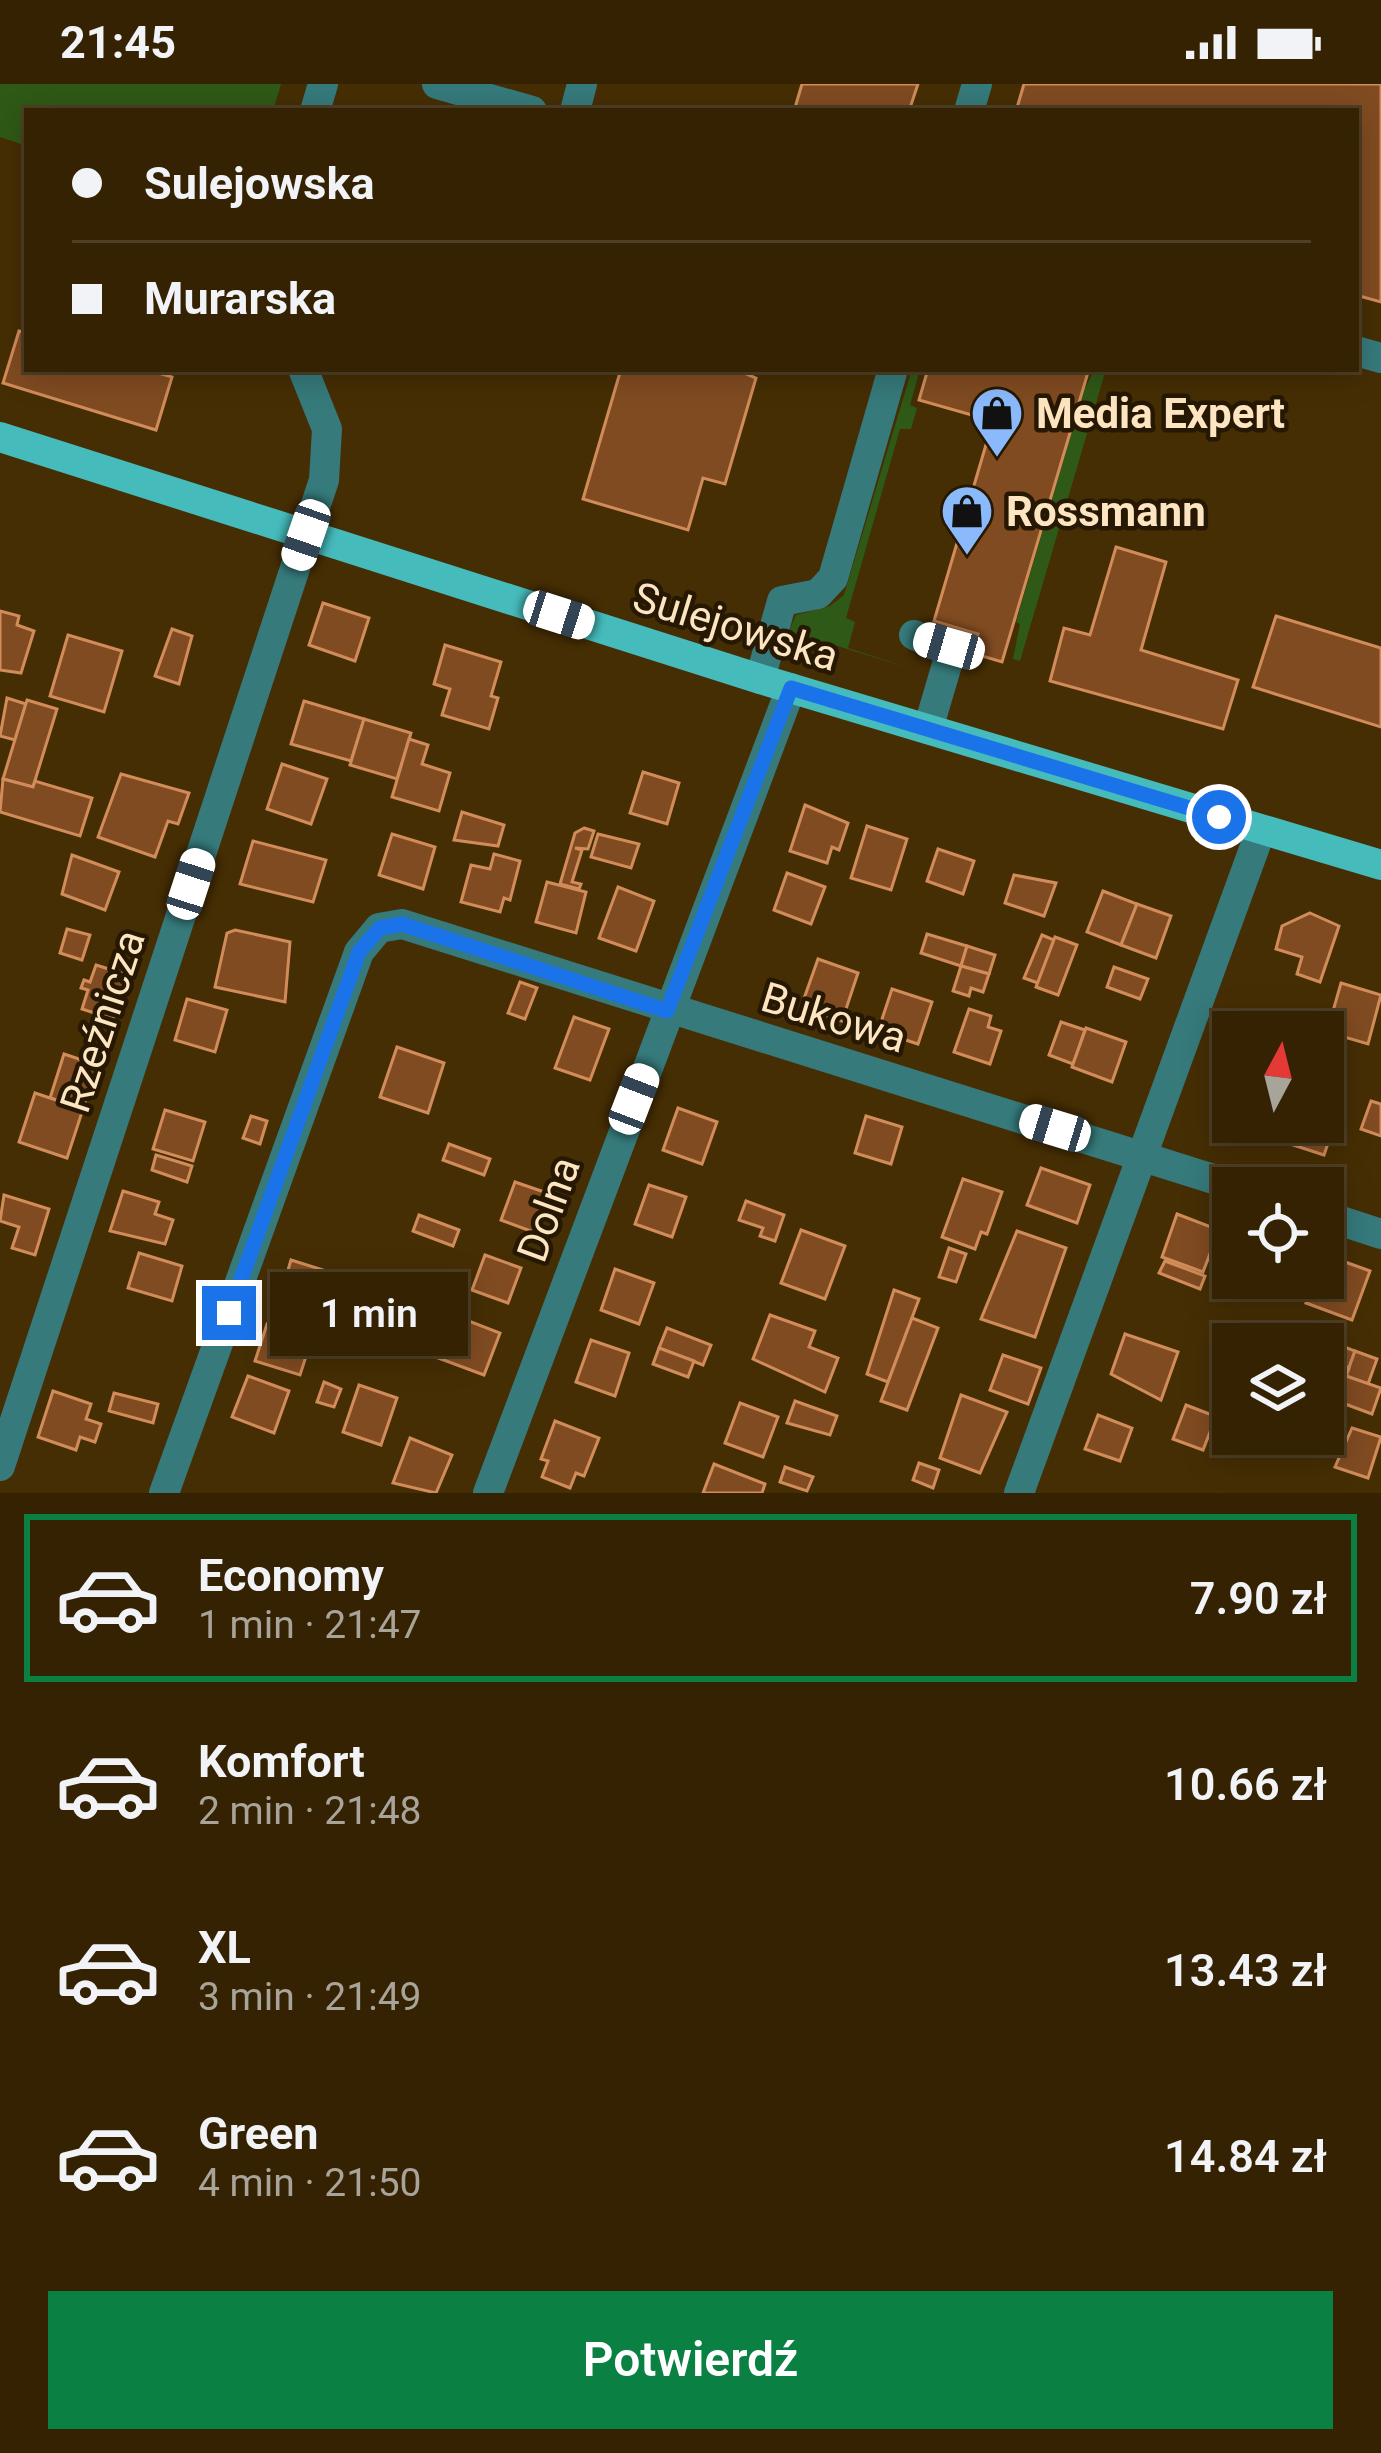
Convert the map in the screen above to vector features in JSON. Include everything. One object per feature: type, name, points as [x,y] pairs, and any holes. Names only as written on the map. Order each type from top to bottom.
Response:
[{"type":"main road","name":"Sulejowska","points":[[0,437],[760,679],[1381,866]]},
{"type":"street","points":[[436,84],[521,108]]},
{"type":"street","points":[[760,679],[782,601],[818,594],[833,578],[892,372]]},
{"type":"street","name":"Rzeźnicza","points":[[0,1466],[306,535],[328,456],[318,376]]},
{"type":"street","points":[[914,635],[951,651],[928,729]]},
{"type":"street","name":"Dolna","points":[[488,1493],[791,688]]},
{"type":"street","points":[[1019,1493],[1261,830]]},
{"type":"street","name":"Bukowa","points":[[164,1493],[359,952],[380,928],[402,924],[667,1011],[1212,1178]]},
{"type":"street","points":[[1344,1222],[1381,1234]]},
{"type":"green space","points":[[0,84],[281,84],[274,108],[24,108],[24,145],[0,137]]},
{"type":"green space","points":[[911,372],[919,372],[910,405],[917,408],[911,429],[900,429],[846,618],[855,622],[848,648],[912,669],[789,631],[796,615],[830,606],[844,595]]},
{"type":"green space","points":[[1093,372],[1105,372],[1020,661],[1013,659],[1020,624],[1016,622],[1084,390]]},
{"type":"building","points":[[802,84],[918,84],[910,108],[795,108]]},
{"type":"building","points":[[1024,84],[1381,84],[1381,302],[1359,296],[1359,108],[1017,108]]},
{"type":"building","points":[[19,331],[24,332],[24,372],[155,372],[172,377],[156,430],[3,383]]},
{"type":"building","points":[[620,372],[742,372],[756,378],[725,484],[703,478],[688,530],[583,499]]},
{"type":"building","points":[[927,372],[1088,372],[1002,662],[972,653],[978,634],[934,621],[993,421],[919,400]]},
{"type":"building","points":[[1116,547],[1166,562],[1141,650],[1238,680],[1223,729],[1050,681],[1064,628],[1090,635]]},
{"type":"building","points":[[323,603],[369,618],[355,661],[309,645]]},
{"type":"building","points":[[0,611],[19,616],[17,625],[34,631],[21,673],[0,670]]},
{"type":"building","points":[[1276,616],[1381,648],[1381,727],[1253,687]]},
{"type":"building","points":[[172,629],[192,636],[179,684],[155,676]]},
{"type":"building","points":[[68,635],[122,651],[104,712],[50,696]]},
{"type":"building","points":[[445,645],[501,662],[491,696],[498,698],[489,729],[442,715],[450,689],[434,684]]},
{"type":"building","points":[[7,698],[26,704],[15,740],[0,736]]},
{"type":"building","points":[[27,700],[57,709],[33,787],[3,779]]},
{"type":"building","points":[[304,701],[364,719],[351,761],[291,744]]},
{"type":"building","points":[[364,719],[411,733],[397,779],[350,765]]},
{"type":"building","points":[[409,739],[428,745],[422,764],[450,773],[439,811],[392,797]]},
{"type":"building","points":[[282,764],[327,779],[311,824],[267,809]]},
{"type":"building","points":[[643,772],[679,783],[667,824],[630,813]]},
{"type":"building","points":[[121,774],[189,793],[178,824],[168,821],[155,857],[98,837]]},
{"type":"building","points":[[3,779],[33,787],[35,781],[92,798],[80,836],[0,812]]},
{"type":"building","points":[[805,805],[848,823],[839,850],[832,847],[827,863],[790,851]]},
{"type":"building","points":[[462,812],[504,825],[498,846],[454,840]]},
{"type":"building","points":[[867,826],[907,839],[891,890],[851,878]]},
{"type":"building","points":[[584,828],[594,831],[588,849],[575,848],[582,850],[572,882],[581,884],[579,889],[560,884],[575,833]]},
{"type":"building","points":[[392,834],[435,847],[423,889],[379,875]]},
{"type":"building","points":[[598,834],[639,844],[631,868],[591,857]]},
{"type":"building","points":[[253,841],[326,860],[313,902],[240,884]]},
{"type":"building","points":[[938,849],[974,861],[963,894],[927,881]]},
{"type":"building","points":[[494,854],[520,861],[510,900],[504,898],[500,912],[461,902],[471,865],[490,869]]},
{"type":"building","points":[[72,855],[119,872],[105,910],[62,894]]},
{"type":"building","points":[[787,873],[825,887],[811,924],[774,910]]},
{"type":"building","points":[[1014,875],[1056,883],[1044,916],[1005,903]]},
{"type":"building","points":[[547,882],[586,892],[576,933],[536,922]]},
{"type":"building","points":[[618,887],[654,901],[636,951],[599,938]]},
{"type":"building","points":[[1103,891],[1137,904],[1121,945],[1087,932]]},
{"type":"building","points":[[1137,904],[1171,916],[1156,958],[1121,945]]},
{"type":"building","points":[[1310,913],[1339,926],[1320,982],[1297,974],[1302,957],[1276,949],[1282,926]]},
{"type":"building","points":[[67,929],[90,935],[82,960],[60,953]]},
{"type":"building","points":[[235,930],[290,942],[285,1002],[215,987],[227,933]]},
{"type":"building","points":[[927,934],[967,946],[961,966],[921,953]]},
{"type":"building","points":[[1042,935],[1054,940],[1038,983],[1024,978]]},
{"type":"building","points":[[1055,937],[1077,945],[1058,995],[1036,987]]},
{"type":"building","points":[[967,946],[995,955],[989,974],[961,966]]},
{"type":"building","points":[[818,959],[858,973],[842,1021],[801,1007]]},
{"type":"building","points":[[96,965],[128,975],[113,1019],[82,1009],[88,990],[81,988],[84,980],[90,982]]},
{"type":"building","points":[[961,966],[989,974],[983,992],[971,988],[969,996],[953,991]]},
{"type":"building","points":[[1114,967],[1148,979],[1140,999],[1107,987]]},
{"type":"building","points":[[520,982],[537,988],[525,1019],[508,1013]]},
{"type":"building","points":[[1341,983],[1381,995],[1368,1044],[1344,1037],[1344,1011],[1333,1011]]},
{"type":"building","points":[[892,989],[932,1002],[918,1044],[878,1031]]},
{"type":"building","points":[[187,999],[227,1010],[215,1052],[175,1040]]},
{"type":"building","points":[[969,1009],[991,1016],[988,1027],[1001,1031],[990,1064],[954,1052]]},
{"type":"building","points":[[574,1017],[609,1029],[590,1080],[555,1068]]},
{"type":"building","points":[[1061,1022],[1085,1030],[1073,1064],[1049,1055]]},
{"type":"building","points":[[1086,1028],[1126,1042],[1112,1082],[1072,1067]]},
{"type":"building","points":[[397,1047],[444,1063],[428,1113],[380,1097]]},
{"type":"building","points":[[64,1054],[97,1065],[83,1109],[50,1098]]},
{"type":"building","points":[[35,1093],[83,1109],[67,1158],[19,1142]]},
{"type":"building","points":[[1371,1101],[1381,1104],[1381,1136],[1361,1129]]},
{"type":"building","points":[[678,1108],[717,1122],[702,1164],[663,1150]]},
{"type":"building","points":[[165,1110],[205,1122],[193,1161],[153,1149]]},
{"type":"building","points":[[251,1116],[267,1121],[260,1144],[243,1138]]},
{"type":"building","points":[[866,1116],[902,1127],[891,1164],[855,1153]]},
{"type":"building","points":[[1287,1143],[1328,1143],[1324,1155]]},
{"type":"building","points":[[449,1144],[490,1159],[484,1175],[443,1160]]},
{"type":"building","points":[[156,1155],[192,1166],[187,1182],[152,1170]]},
{"type":"building","points":[[1041,1168],[1090,1185],[1077,1223],[1027,1205]]},
{"type":"building","points":[[963,1179],[1002,1192],[987,1234],[981,1232],[975,1249],[942,1237]]},
{"type":"building","points":[[515,1182],[550,1194],[536,1233],[501,1220]]},
{"type":"building","points":[[649,1185],[686,1197],[672,1237],[635,1224]]},
{"type":"building","points":[[123,1191],[159,1202],[155,1214],[173,1220],[165,1244],[110,1231]]},
{"type":"building","points":[[4,1195],[49,1209],[35,1255],[12,1248],[19,1227],[0,1221]]},
{"type":"building","points":[[746,1201],[784,1215],[775,1241],[760,1236],[763,1228],[739,1220]]},
{"type":"building","points":[[1177,1214],[1212,1227],[1212,1248],[1203,1272],[1162,1257]]},
{"type":"building","points":[[419,1215],[459,1230],[453,1246],[413,1231]]},
{"type":"building","points":[[801,1230],[845,1246],[825,1299],[781,1283]]},
{"type":"building","points":[[1017,1231],[1066,1248],[1035,1337],[981,1319]]},
{"type":"building","points":[[949,1248],[966,1254],[956,1282],[939,1277]]},
{"type":"building","points":[[139,1253],[182,1266],[172,1301],[128,1288]]},
{"type":"building","points":[[485,1255],[521,1268],[508,1303],[472,1290]]},
{"type":"building","points":[[291,1260],[339,1275],[326,1316],[285,1304],[290,1289],[283,1287]]},
{"type":"building","points":[[1165,1261],[1205,1276],[1200,1289],[1159,1273]]},
{"type":"building","points":[[1344,1262],[1370,1271],[1352,1320],[1306,1303],[1307,1299],[1344,1299]]},
{"type":"building","points":[[615,1269],[654,1283],[639,1324],[601,1310]]},
{"type":"building","points":[[894,1290],[919,1299],[888,1382],[867,1374]]},
{"type":"building","points":[[448,1313],[500,1333],[484,1375],[433,1356]]},
{"type":"building","points":[[397,1315],[423,1324],[413,1350],[388,1341]]},
{"type":"building","points":[[770,1315],[815,1331],[809,1347],[838,1358],[825,1392],[753,1359]]},
{"type":"building","points":[[912,1318],[938,1328],[907,1410],[881,1401]]},
{"type":"building","points":[[267,1324],[312,1338],[300,1375],[255,1361]]},
{"type":"building","points":[[667,1328],[711,1345],[703,1365],[659,1348]]},
{"type":"building","points":[[1125,1334],[1178,1352],[1161,1400],[1111,1374]]},
{"type":"building","points":[[591,1340],[629,1353],[615,1396],[576,1382]]},
{"type":"building","points":[[1344,1347],[1355,1351],[1349,1368],[1344,1366]]},
{"type":"building","points":[[659,1348],[694,1361],[688,1377],[653,1364]]},
{"type":"building","points":[[1355,1351],[1377,1359],[1368,1384],[1346,1376]]},
{"type":"building","points":[[1003,1355],[1041,1368],[1028,1404],[990,1390]]},
{"type":"building","points":[[248,1376],[289,1391],[274,1433],[232,1417]]},
{"type":"building","points":[[1346,1376],[1381,1388],[1372,1414],[1344,1404]]},
{"type":"building","points":[[324,1382],[341,1389],[334,1407],[317,1402]]},
{"type":"building","points":[[359,1385],[397,1398],[381,1445],[343,1432]]},
{"type":"building","points":[[53,1391],[91,1404],[86,1419],[101,1424],[95,1442],[80,1437],[76,1450],[38,1437]]},
{"type":"building","points":[[114,1393],[158,1404],[153,1423],[109,1411]]},
{"type":"building","points":[[961,1395],[1007,1412],[980,1473],[940,1458]]},
{"type":"building","points":[[795,1401],[837,1416],[830,1435],[787,1423]]},
{"type":"building","points":[[740,1403],[778,1417],[763,1457],[725,1443]]},
{"type":"building","points":[[1186,1405],[1212,1415],[1212,1433],[1203,1450],[1173,1439]]},
{"type":"building","points":[[1098,1415],[1132,1428],[1120,1461],[1085,1449]]},
{"type":"building","points":[[555,1421],[599,1438],[584,1476],[576,1473],[570,1488],[542,1477],[548,1461],[541,1459]]},
{"type":"building","points":[[1352,1428],[1381,1437],[1368,1478],[1335,1467]]},
{"type":"building","points":[[410,1438],[452,1455],[436,1493],[393,1483]]},
{"type":"building","points":[[919,1463],[939,1470],[933,1488],[913,1480]]},
{"type":"building","points":[[714,1464],[765,1484],[762,1493],[703,1493]]},
{"type":"building","points":[[785,1467],[813,1477],[807,1491],[780,1482]]},
{"type":"place","name":"Media Expert","points":[[997,459]]},
{"type":"place","name":"Rossmann","points":[[967,557]]},
{"type":"route","points":[[229,1313],[359,952],[380,928],[402,924],[667,1011],[791,688],[1219,817]]}]
